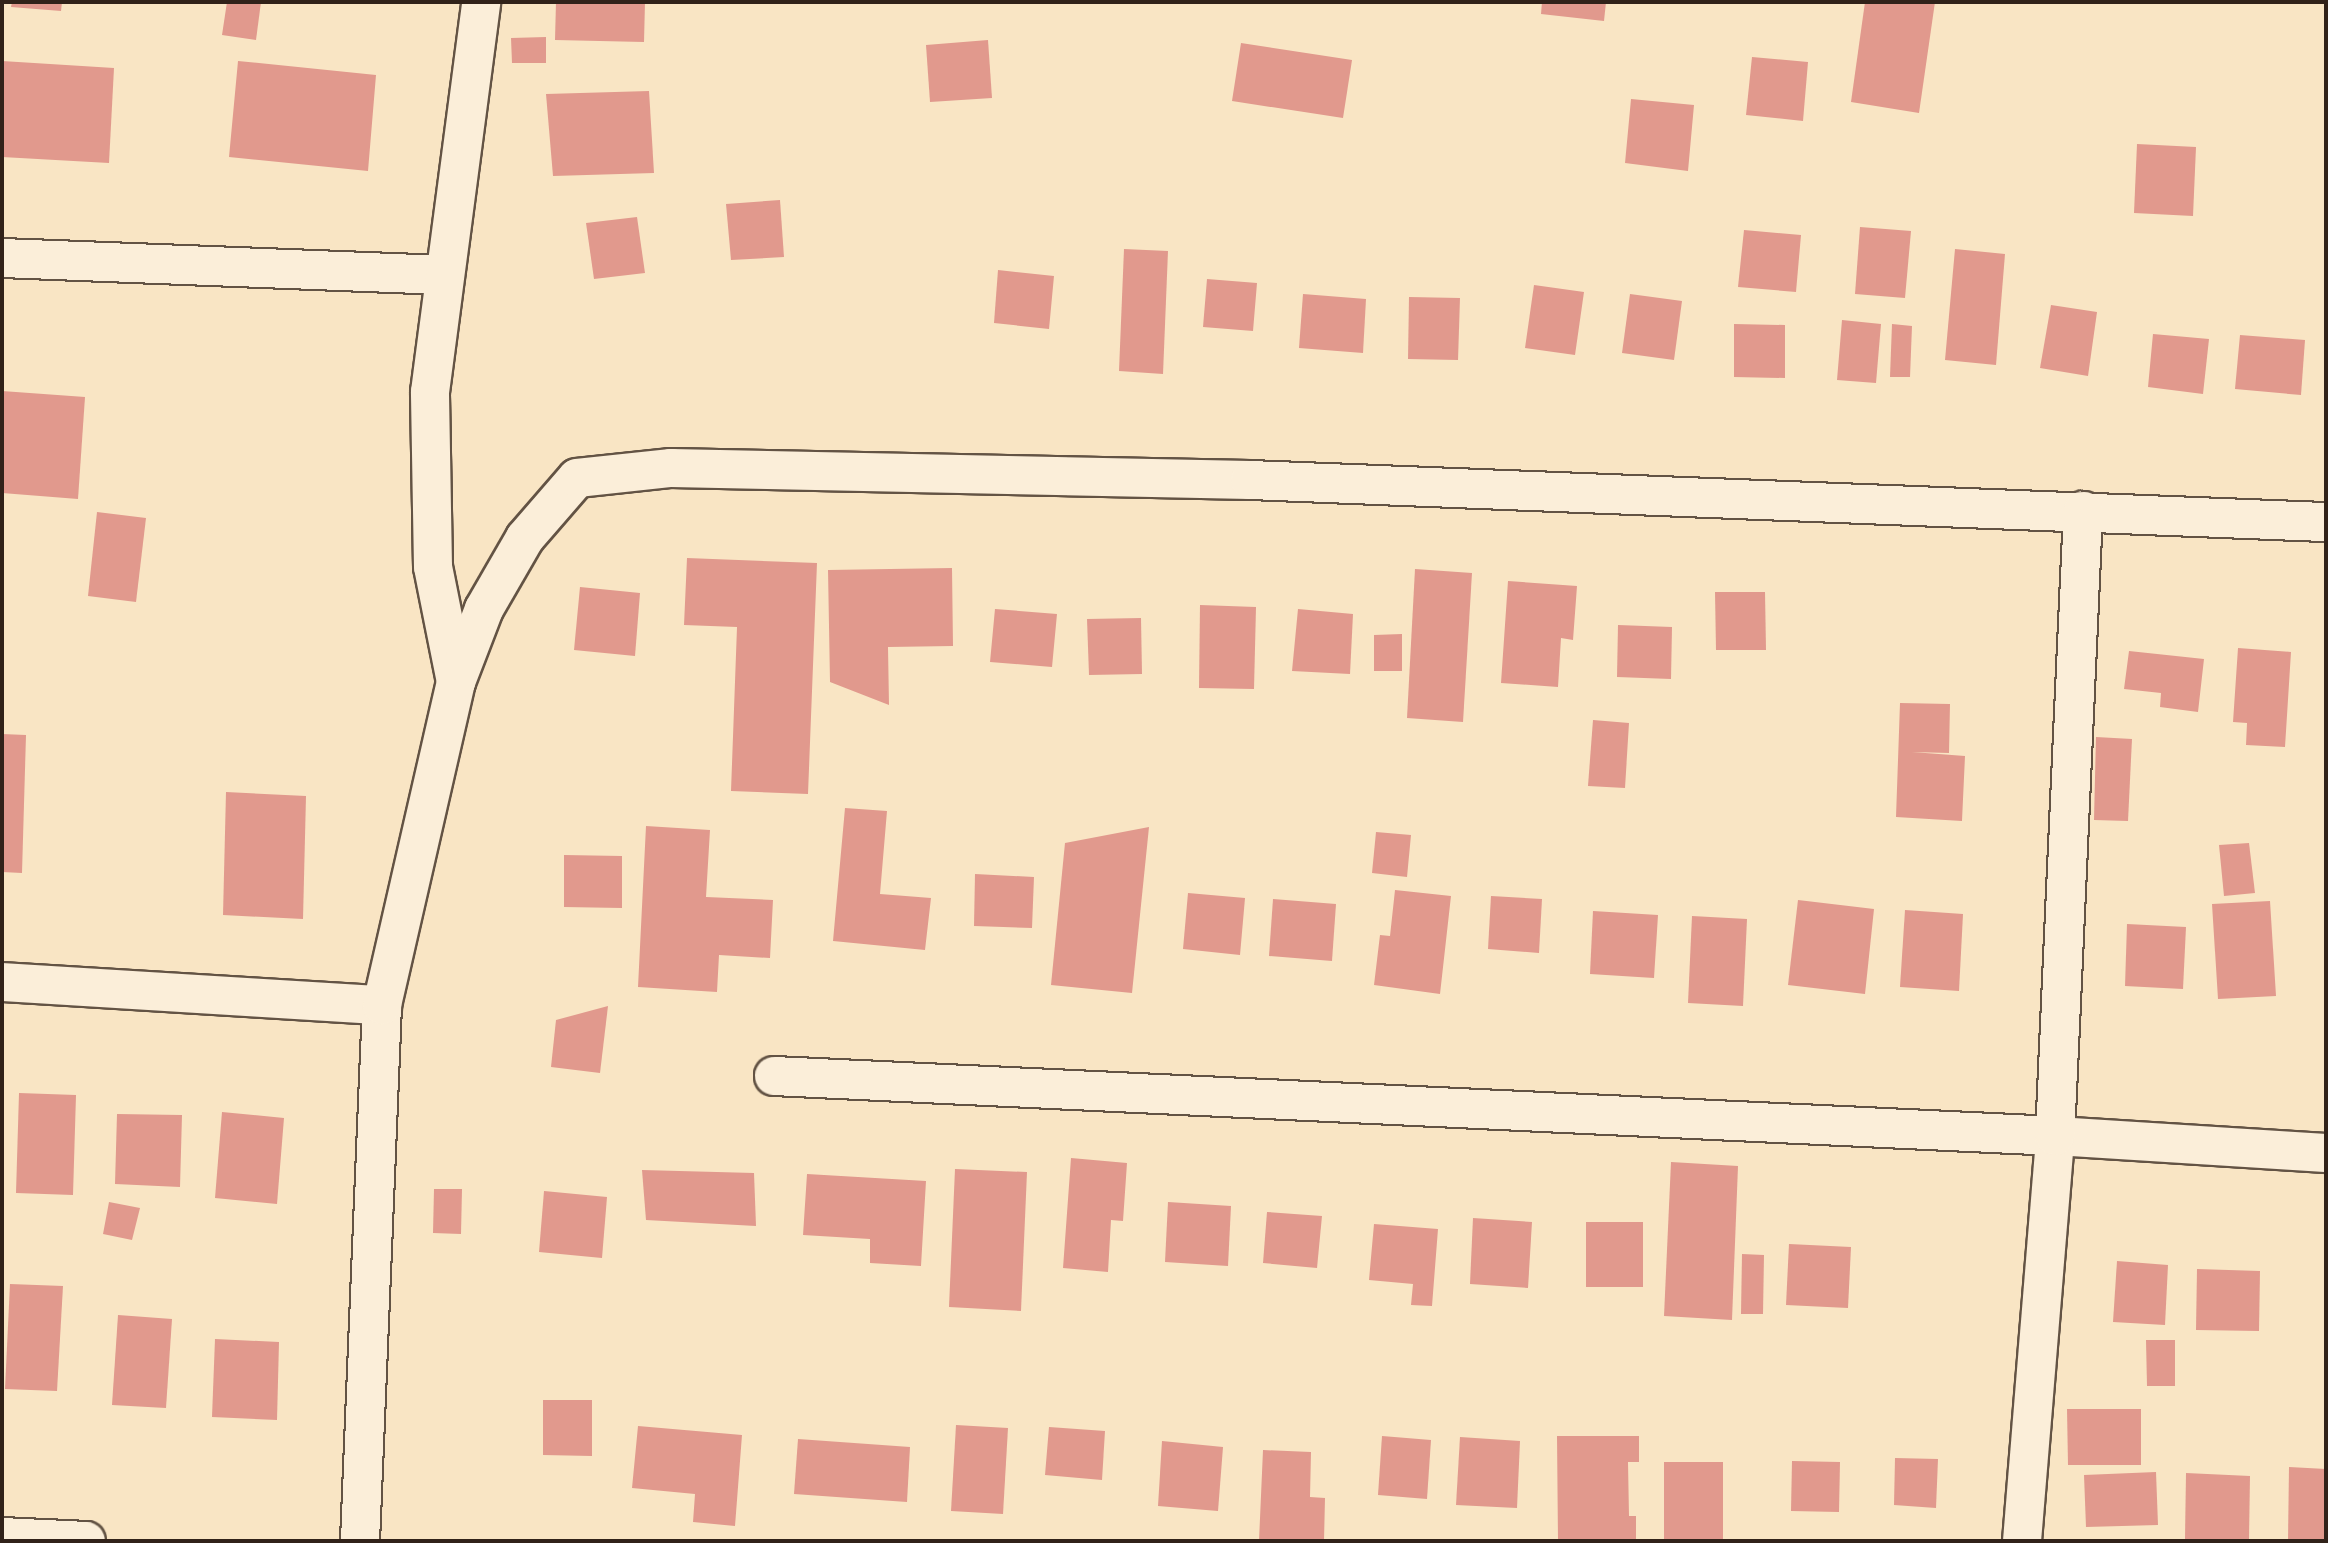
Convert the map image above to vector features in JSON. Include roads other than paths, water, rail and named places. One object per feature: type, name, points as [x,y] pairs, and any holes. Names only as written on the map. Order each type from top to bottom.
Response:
[{"type":"street","points":[[456,682],[433,567],[430,392],[443,275],[481,2]]},
{"type":"street","points":[[2,258],[443,275]]},
{"type":"street","points":[[360,1541],[382,1005],[456,682],[484,609],[525,538],[577,478],[671,468],[1237,480],[2326,522]]},
{"type":"street","points":[[2022,1541],[2054,1136],[2083,511]]},
{"type":"street","points":[[2,982],[382,1005]]},
{"type":"street","points":[[774,1076],[2054,1136],[2326,1153]]},
{"type":"street","points":[[2,1536],[86,1541]]}]
